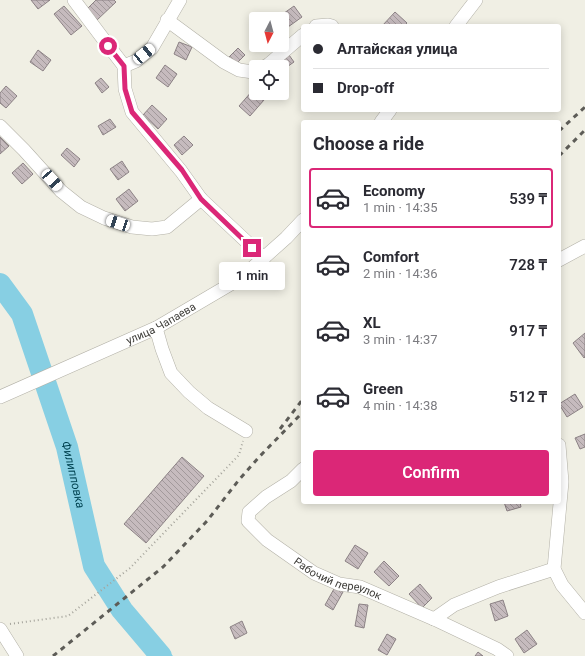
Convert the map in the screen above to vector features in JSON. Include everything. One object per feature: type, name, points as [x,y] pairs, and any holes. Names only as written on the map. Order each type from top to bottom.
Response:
[{"type":"street","points":[[74,0],[124,66],[125,89],[132,112],[182,170],[201,199],[264,258]]},
{"type":"street","points":[[124,66],[136,61],[152,48],[180,0]]},
{"type":"street","points":[[458,24],[476,0]]},
{"type":"street","points":[[167,20],[229,65],[239,70],[249,71]]},
{"type":"street","points":[[274,60],[301,37]]},
{"type":"street","points":[[0,126],[61,191],[81,207],[104,218],[132,227],[152,229],[167,227],[201,199]]},
{"type":"street","name":"улица Чапаева","points":[[3,396],[156,328],[242,278],[286,238],[301,222]]},
{"type":"street","points":[[561,259],[585,246]]},
{"type":"street","points":[[156,328],[171,372],[189,392],[208,408],[246,431]]},
{"type":"street","points":[[561,470],[561,493]]},
{"type":"street","name":"Рабочий переулок","points":[[301,471],[291,481],[266,497],[249,512],[248,521],[267,540],[314,572],[339,584],[360,587],[434,619],[497,649],[507,656]]},
{"type":"street","points":[[560,504],[554,569],[562,585],[585,613]]},
{"type":"street","points":[[434,619],[454,605],[554,569]]},
{"type":"street","points":[[4,627],[17,656]]},
{"type":"path","points":[[4,627],[68,616],[130,568],[239,455],[246,431]]},
{"type":"water","points":[[130,606],[173,656],[148,656],[115,618]]},
{"type":"building","points":[[31,0],[50,0],[38,9]]},
{"type":"building","points":[[96,0],[114,0],[116,2],[97,20],[87,9]]},
{"type":"building","points":[[64,6],[82,26],[71,35],[54,14]]},
{"type":"building","points":[[294,6],[302,17],[289,26],[289,12],[286,12]]},
{"type":"building","points":[[395,12],[407,23],[406,24],[384,24]]},
{"type":"building","points":[[179,42],[192,47],[186,60],[174,54]]},
{"type":"building","points":[[238,48],[245,55],[236,64],[229,57]]},
{"type":"building","points":[[38,50],[51,60],[43,71],[30,62]]},
{"type":"building","points":[[289,55],[294,62],[289,66],[289,60],[282,60]]},
{"type":"building","points":[[165,65],[177,74],[168,87],[156,78]]},
{"type":"building","points":[[101,78],[109,87],[102,93],[95,83]]},
{"type":"building","points":[[6,86],[17,96],[6,108],[0,103],[0,93]]},
{"type":"building","points":[[249,95],[249,100],[264,100],[250,116],[239,106]]},
{"type":"building","points":[[152,105],[167,119],[158,129],[143,115]]},
{"type":"building","points":[[110,119],[116,127],[103,135],[98,126]]},
{"type":"building","points":[[184,136],[193,145],[182,155],[174,145]]},
{"type":"building","points":[[0,137],[9,146],[0,154]]},
{"type":"building","points":[[67,148],[80,159],[74,167],[61,155]]},
{"type":"building","points":[[122,161],[129,172],[118,180],[110,169]]},
{"type":"building","points":[[23,163],[33,174],[22,184],[12,173]]},
{"type":"building","points":[[129,189],[138,201],[125,211],[116,199]]},
{"type":"building","points":[[585,333],[585,357],[584,358],[573,343]]},
{"type":"building","points":[[575,394],[583,407],[567,417],[561,407],[561,403]]},
{"type":"building","points":[[585,434],[585,447],[580,449],[575,438]]},
{"type":"building","points":[[182,457],[204,476],[146,543],[124,524]]},
{"type":"building","points":[[505,504],[520,504],[521,507],[507,511]]},
{"type":"building","points":[[355,545],[368,553],[358,569],[345,561]]},
{"type":"building","points":[[384,561],[399,576],[389,586],[374,572]]},
{"type":"building","points":[[420,584],[432,598],[422,608],[409,594]]},
{"type":"building","points":[[335,587],[343,592],[333,610],[325,605]]},
{"type":"building","points":[[503,600],[508,616],[495,621],[490,604]]},
{"type":"building","points":[[359,604],[368,605],[364,628],[355,626]]},
{"type":"building","points":[[242,621],[247,633],[235,639],[230,627]]},
{"type":"building","points":[[527,630],[537,644],[524,653],[515,639]]},
{"type":"building","points":[[387,634],[396,639],[387,655],[378,650]]},
{"type":"building","points":[[478,652],[483,656],[475,656]]},
{"type":"waterway","name":"Филипповка","points":[[0,284],[22,314],[67,447],[94,566],[122,610],[161,656]]},
{"type":"railway","points":[[561,129],[585,107]]},
{"type":"railway","points":[[561,154],[585,130]]},
{"type":"railway","points":[[280,429],[301,402]]},
{"type":"railway","points":[[53,656],[163,567],[207,521],[238,481],[260,456],[301,414]]},
{"type":"route","points":[[108,46],[124,66],[125,89],[132,112],[182,170],[201,199],[252,248]]}]
